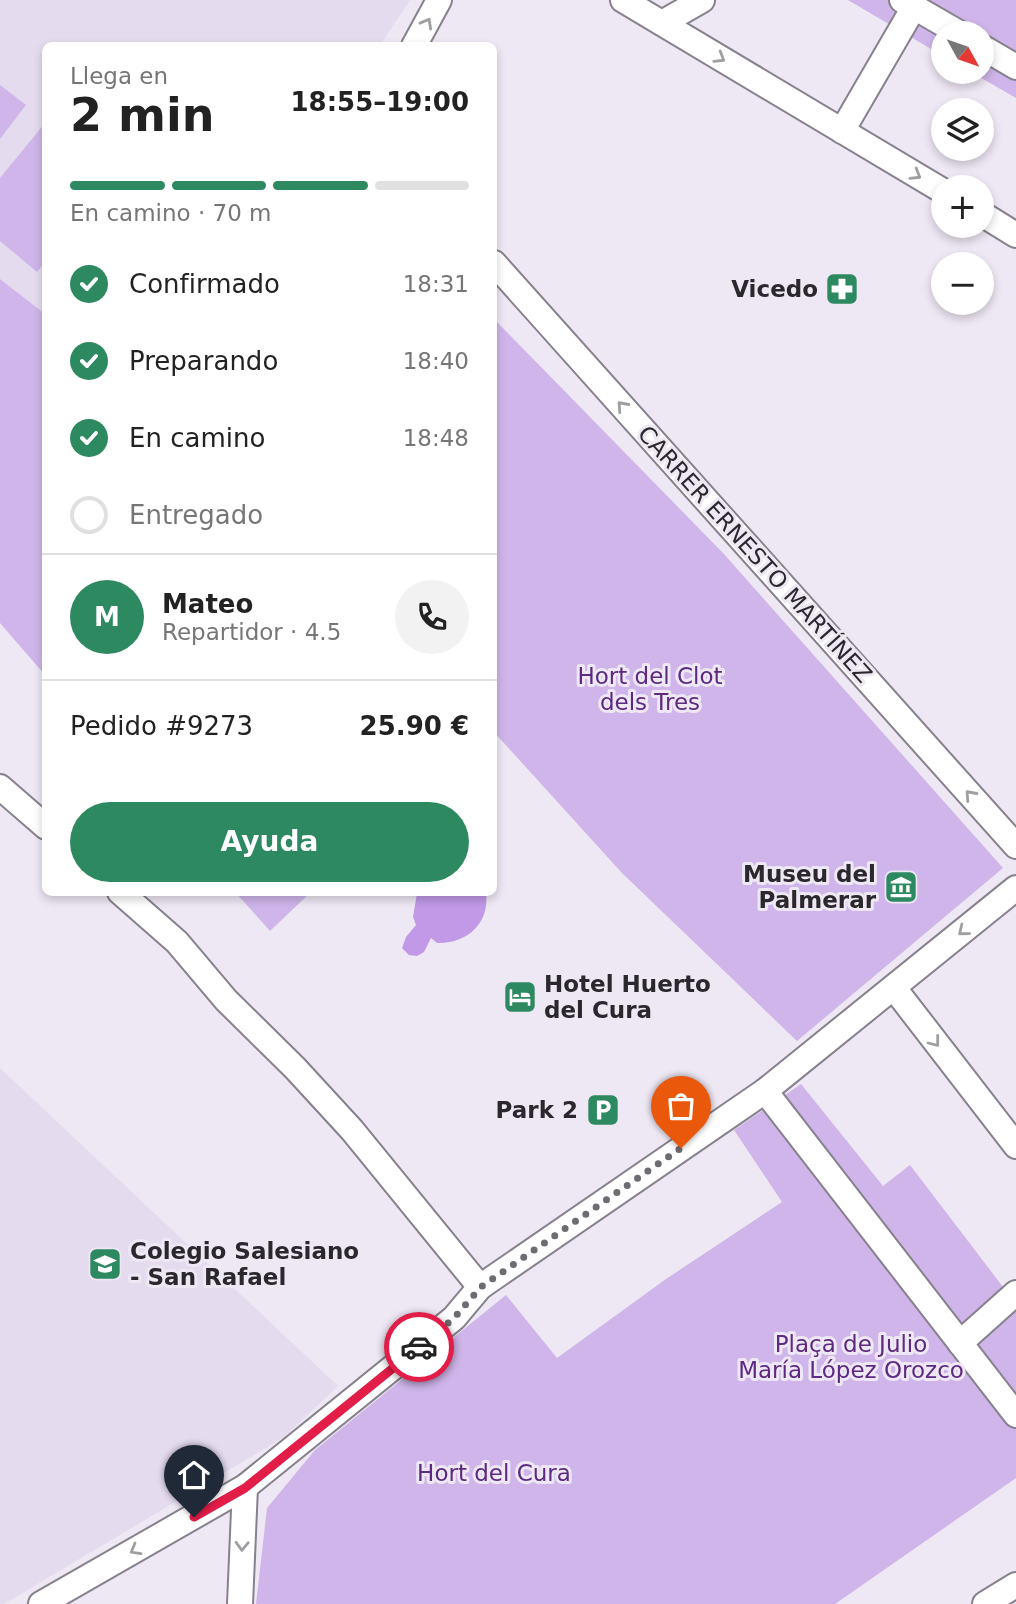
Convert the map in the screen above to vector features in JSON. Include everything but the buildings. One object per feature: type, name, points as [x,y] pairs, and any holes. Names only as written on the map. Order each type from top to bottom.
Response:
[{"type":"street","points":[[416,42],[439,0]]},
{"type":"street","points":[[623,0],[931,184]]},
{"type":"street","points":[[662,23],[702,0]]},
{"type":"street","points":[[842,131],[908,3],[939,21]]},
{"type":"street","points":[[994,54],[1016,67]]},
{"type":"street","points":[[994,221],[1016,233]]},
{"type":"street","name":"CARRER ERNESTO MARTÍNEZ","points":[[497,265],[1016,846]]},
{"type":"street","points":[[0,787],[42,824]]},
{"type":"street","points":[[41,1604],[245,1488],[454,1318],[481,1287],[765,1091],[1016,888]]},
{"type":"street","points":[[125,896],[177,942],[226,1000],[295,1068],[352,1130],[481,1287]]},
{"type":"street","points":[[894,988],[1016,1146]]},
{"type":"street","points":[[765,1091],[1016,1415]]},
{"type":"street","points":[[960,1343],[1014,1293]]},
{"type":"street","points":[[240,1604],[245,1488]]},
{"type":"street","points":[[985,1604],[1016,1585]]},
{"type":"shaded area","points":[[0,0],[410,0],[382,42],[42,42],[42,312],[0,279]]},
{"type":"shaded area","points":[[416,896],[486,896],[484,914],[474,930],[467,936],[448,942],[437,943],[431,938],[424,952],[417,956],[409,955],[402,948],[406,937],[416,925],[413,917]]},
{"type":"shaded area","name":"Colegio Salesiano - San Rafael","points":[[0,1068],[338,1386],[284,1437],[4,1604],[0,1604]]},
{"type":"green space","points":[[848,0],[1016,0],[1016,98],[992,84],[994,84],[994,21],[931,21],[931,49]]},
{"type":"green space","points":[[0,85],[26,105],[0,139]]},
{"type":"green space","points":[[42,127],[42,266],[37,272],[0,241],[0,178]]},
{"type":"green space","points":[[0,279],[42,312],[42,672],[0,623]]},
{"type":"green space","name":"Hort del Clot dels Tres","points":[[497,322],[723,553],[1003,868],[797,1041],[622,873],[497,735]]},
{"type":"green space","points":[[239,896],[307,896],[270,931]]},
{"type":"green space","points":[[801,1084],[883,1186],[910,1165],[1016,1304],[1016,1478],[835,1604],[256,1604],[267,1508],[315,1450],[506,1295],[557,1358],[666,1279],[782,1202],[734,1130]]},
{"type":"way so far","points":[[419,1347],[454,1318],[481,1287],[681,1148]]},
{"type":"place","name":"Vicedo","points":[[842,289]]},
{"type":"place","name":"Museu del Palmerar","points":[[901,887]]},
{"type":"place","name":"Hotel Huerto del Cura","points":[[520,997]]},
{"type":"place","name":"Park 2","points":[[603,1110]]},
{"type":"place","name":"Colegio Salesiano - San Rafael","points":[[105,1264]]},
{"type":"route","points":[[194,1517],[245,1488],[419,1347]]},
{"type":"park label","name":"Plaça de Julio María López Orozco","points":[[851,1357]]},
{"type":"park label","name":"Hort del Cura","points":[[494,1473]]}]
